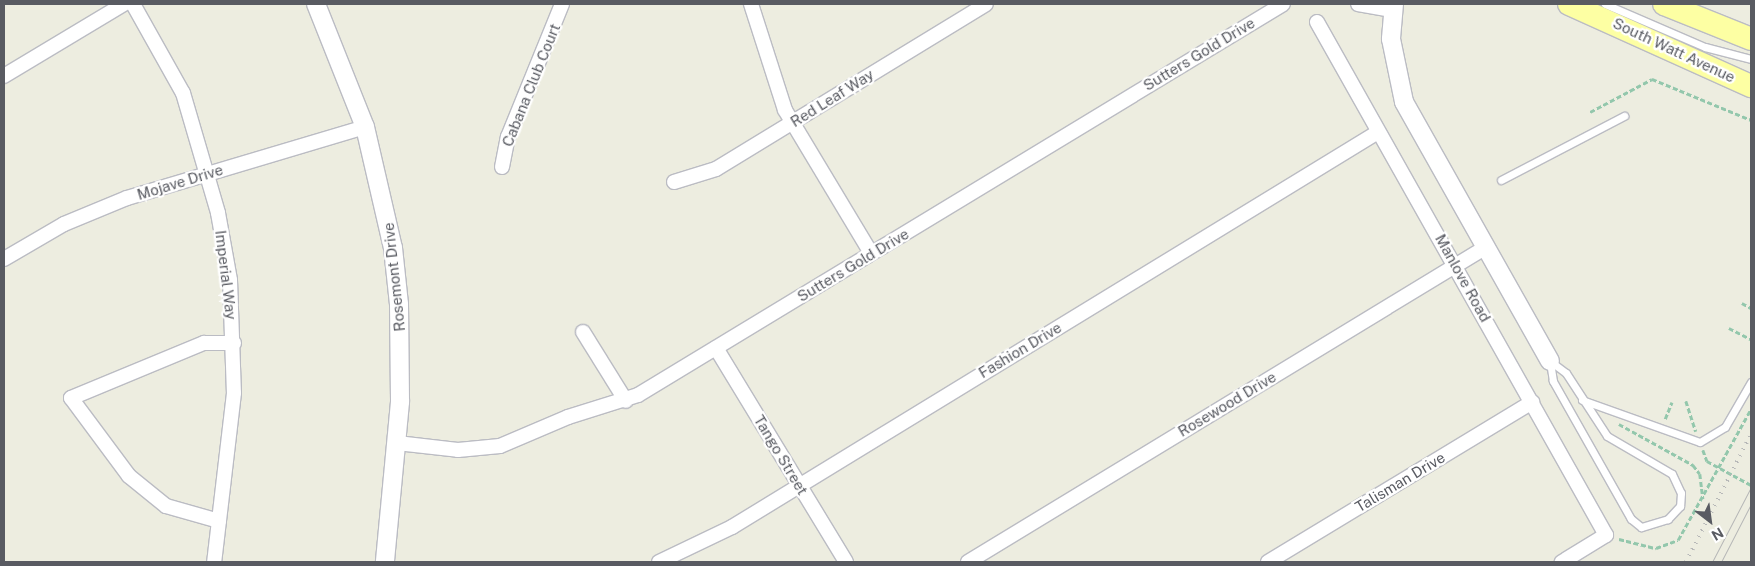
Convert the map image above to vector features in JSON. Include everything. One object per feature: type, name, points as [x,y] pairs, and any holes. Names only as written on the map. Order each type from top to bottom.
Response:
[{"type":"main road","name":"South Watt Avenue","points":[[1569,4],[1751,86]]},
{"type":"main road","points":[[1664,4],[1751,39]]},
{"type":"street","points":[[4,76],[124,4]]},
{"type":"street","name":"Imperial Way","points":[[133,4],[183,93],[207,174],[228,271],[234,343],[232,408],[214,562]]},
{"type":"street","name":"Rosemont Drive","points":[[316,4],[365,127],[386,207],[399,304],[397,443],[385,562]]},
{"type":"street","name":"Cabana Club Court","points":[[502,166],[508,138],[562,4]]},
{"type":"street","points":[[751,4],[773,83],[792,123],[871,253]]},
{"type":"street","name":"Red Leaf Way","points":[[674,182],[716,169],[986,4]]},
{"type":"street","name":"Sutters Gold Drive","points":[[397,443],[486,449],[626,401],[1283,4]]},
{"type":"street","points":[[1358,4],[1394,7],[1393,55],[1404,102],[1550,361]]},
{"type":"street","name":"Manlove Road","points":[[1317,22],[1378,132],[1456,264],[1606,535],[1562,562]]},
{"type":"street","name":"Mojave Drive","points":[[4,259],[95,210],[207,174],[365,127]]},
{"type":"street","name":"Fashion Drive","points":[[658,562],[732,527],[1378,132]]},
{"type":"street","name":"Rosewood Drive","points":[[968,562],[1486,247]]},
{"type":"street","points":[[583,332],[626,401]]},
{"type":"street","points":[[219,521],[166,506],[129,476],[71,398],[185,349],[204,343],[234,343]]},
{"type":"street","name":"Tango Street","points":[[716,348],[846,562]]},
{"type":"street","name":"Talisman Drive","points":[[1268,562],[1532,402]]},
{"type":"lane","points":[[1604,4],[1705,47],[1751,59]]},
{"type":"lane","points":[[1501,180],[1624,116]]},
{"type":"lane","points":[[1550,361],[1566,373],[1607,436],[1672,474],[1682,493],[1680,506],[1668,519],[1642,527],[1631,519],[1553,381],[1550,361]]},
{"type":"lane","points":[[1582,400],[1700,442],[1725,427],[1751,382]]},
{"type":"path","points":[[1590,112],[1652,80],[1751,120]]},
{"type":"path","points":[[1742,303],[1751,308]]},
{"type":"path","points":[[1729,328],[1751,339]]},
{"type":"path","points":[[1612,421],[1693,465],[1700,474],[1703,500]]},
{"type":"path","points":[[1707,461],[1751,485]]},
{"type":"tram line","points":[[1712,562],[1751,487]]},
{"type":"tram line","points":[[1721,562],[1751,504]]},
{"type":"railway","points":[[1686,562],[1751,434]]}]
